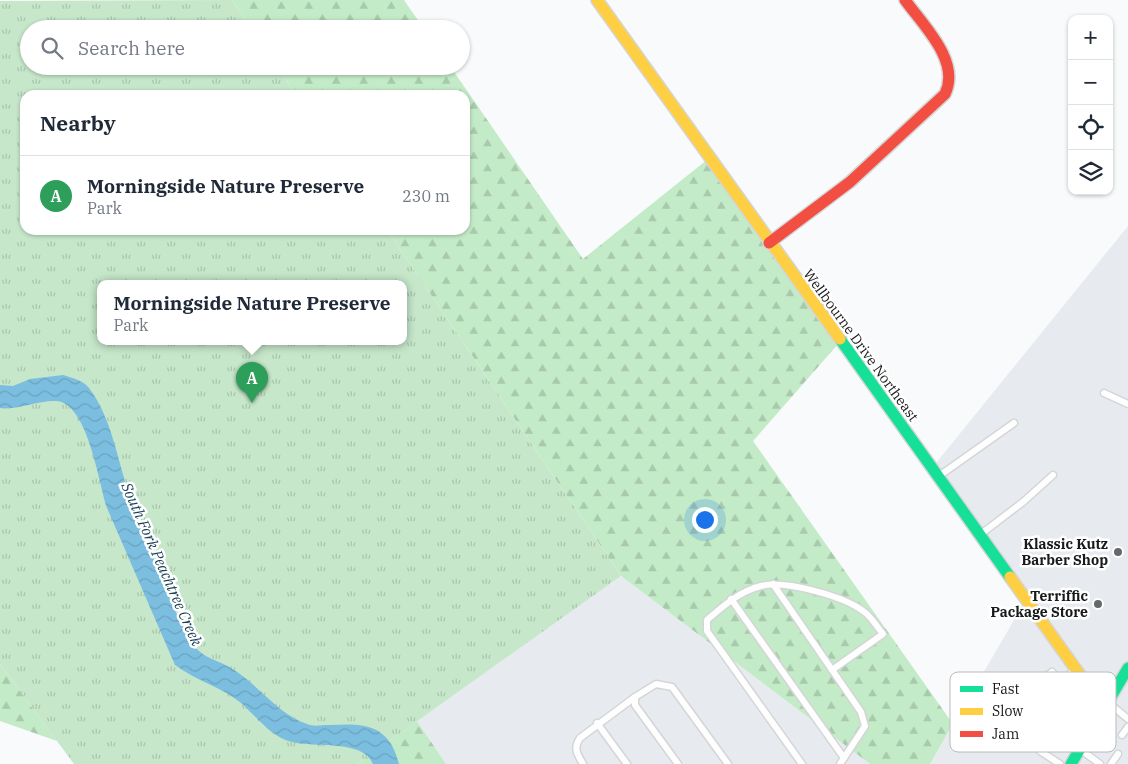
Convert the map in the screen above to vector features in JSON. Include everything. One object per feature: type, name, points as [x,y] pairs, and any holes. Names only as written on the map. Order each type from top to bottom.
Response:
[{"type":"street","name":"Wellbourne Drive Northeast","points":[[597,0],[769,243],[1078,672]]},
{"type":"street","points":[[769,243],[878,158],[942,99],[948,91],[950,78],[945,58],[905,0]]},
{"type":"street","points":[[1116,688],[1128,668]]},
{"type":"street","points":[[1071,764],[1078,752]]},
{"type":"lane","points":[[1104,393],[1128,404]]},
{"type":"lane","points":[[938,477],[1014,423]]},
{"type":"lane","points":[[980,535],[1023,502],[1053,475]]},
{"type":"lane","points":[[731,598],[842,761],[865,726],[861,712],[773,584]]},
{"type":"lane","points":[[802,764],[707,631],[707,620],[731,598],[760,586],[773,584],[818,590],[863,611],[883,634],[832,670]]},
{"type":"lane","points":[[1073,672],[1076,669]]},
{"type":"lane","points":[[583,764],[576,752],[575,745],[580,738],[597,723],[656,684],[672,686],[728,764]]},
{"type":"lane","points":[[635,697],[635,705],[678,764]]},
{"type":"lane","points":[[1116,709],[1128,719]]},
{"type":"lane","points":[[597,723],[627,764]]},
{"type":"lane","points":[[1122,736],[1128,727]]},
{"type":"lane","points":[[1042,752],[1060,764]]},
{"type":"lane","points":[[1084,752],[1100,764]]},
{"type":"lane","points":[[1111,764],[1118,754]]},
{"type":"shaded area","points":[[1128,226],[1128,764],[930,764],[950,730],[950,752],[1116,752],[1116,672],[984,672],[1028,596],[932,468]]},
{"type":"shaded area","points":[[621,576],[870,764],[446,764],[417,721]]},
{"type":"green space","points":[[232,0],[404,0],[418,20],[246,20]]},
{"type":"green space","points":[[232,0],[246,20],[20,20],[20,75],[283,75],[293,90],[20,90],[20,235],[390,235],[621,576],[357,764],[74,764],[0,664],[0,1]]},
{"type":"green space","points":[[283,75],[456,75],[467,90],[293,90]]},
{"type":"green space","points":[[470,95],[583,259],[708,159],[839,343],[753,441],[950,720],[950,729],[930,764],[870,764],[621,576],[390,235],[470,235]]},
{"type":"green space","points":[[0,664],[57,741],[0,721]]},
{"type":"green space","points":[[417,721],[446,764],[357,764]]},
{"type":"water","points":[[63,375],[87,385],[97,399],[113,438],[142,532],[174,609],[197,649],[241,675],[286,713],[307,724],[318,726],[342,724],[374,729],[389,741],[395,751],[399,764],[373,764],[368,756],[349,748],[302,744],[285,740],[271,731],[234,698],[175,665],[107,508],[91,447],[77,416],[68,405],[57,401],[14,408],[0,408],[0,385],[13,386],[30,379]]},
{"type":"traffic: fast","points":[[840,339],[1010,577]]},
{"type":"traffic: fast","points":[[1116,688],[1128,668]]},
{"type":"traffic: fast","points":[[1071,764],[1078,752]]},
{"type":"traffic: slow","points":[[597,0],[840,339]]},
{"type":"traffic: slow","points":[[1010,577],[1078,672]]},
{"type":"traffic: jam","points":[[769,243],[850,182],[945,94],[949,82],[944,56],[930,32],[905,0]]},
{"type":"place","name":"Morningside Nature Preserve","points":[[252,403]]},
{"type":"place","name":"Klassic Kutz Barber Shop","points":[[1118,552]]},
{"type":"place","name":"Terriffic Package Store","points":[[1098,604]]},
{"type":"water label","name":"South Fork Peachtree Creek","points":[[162,564]]}]
